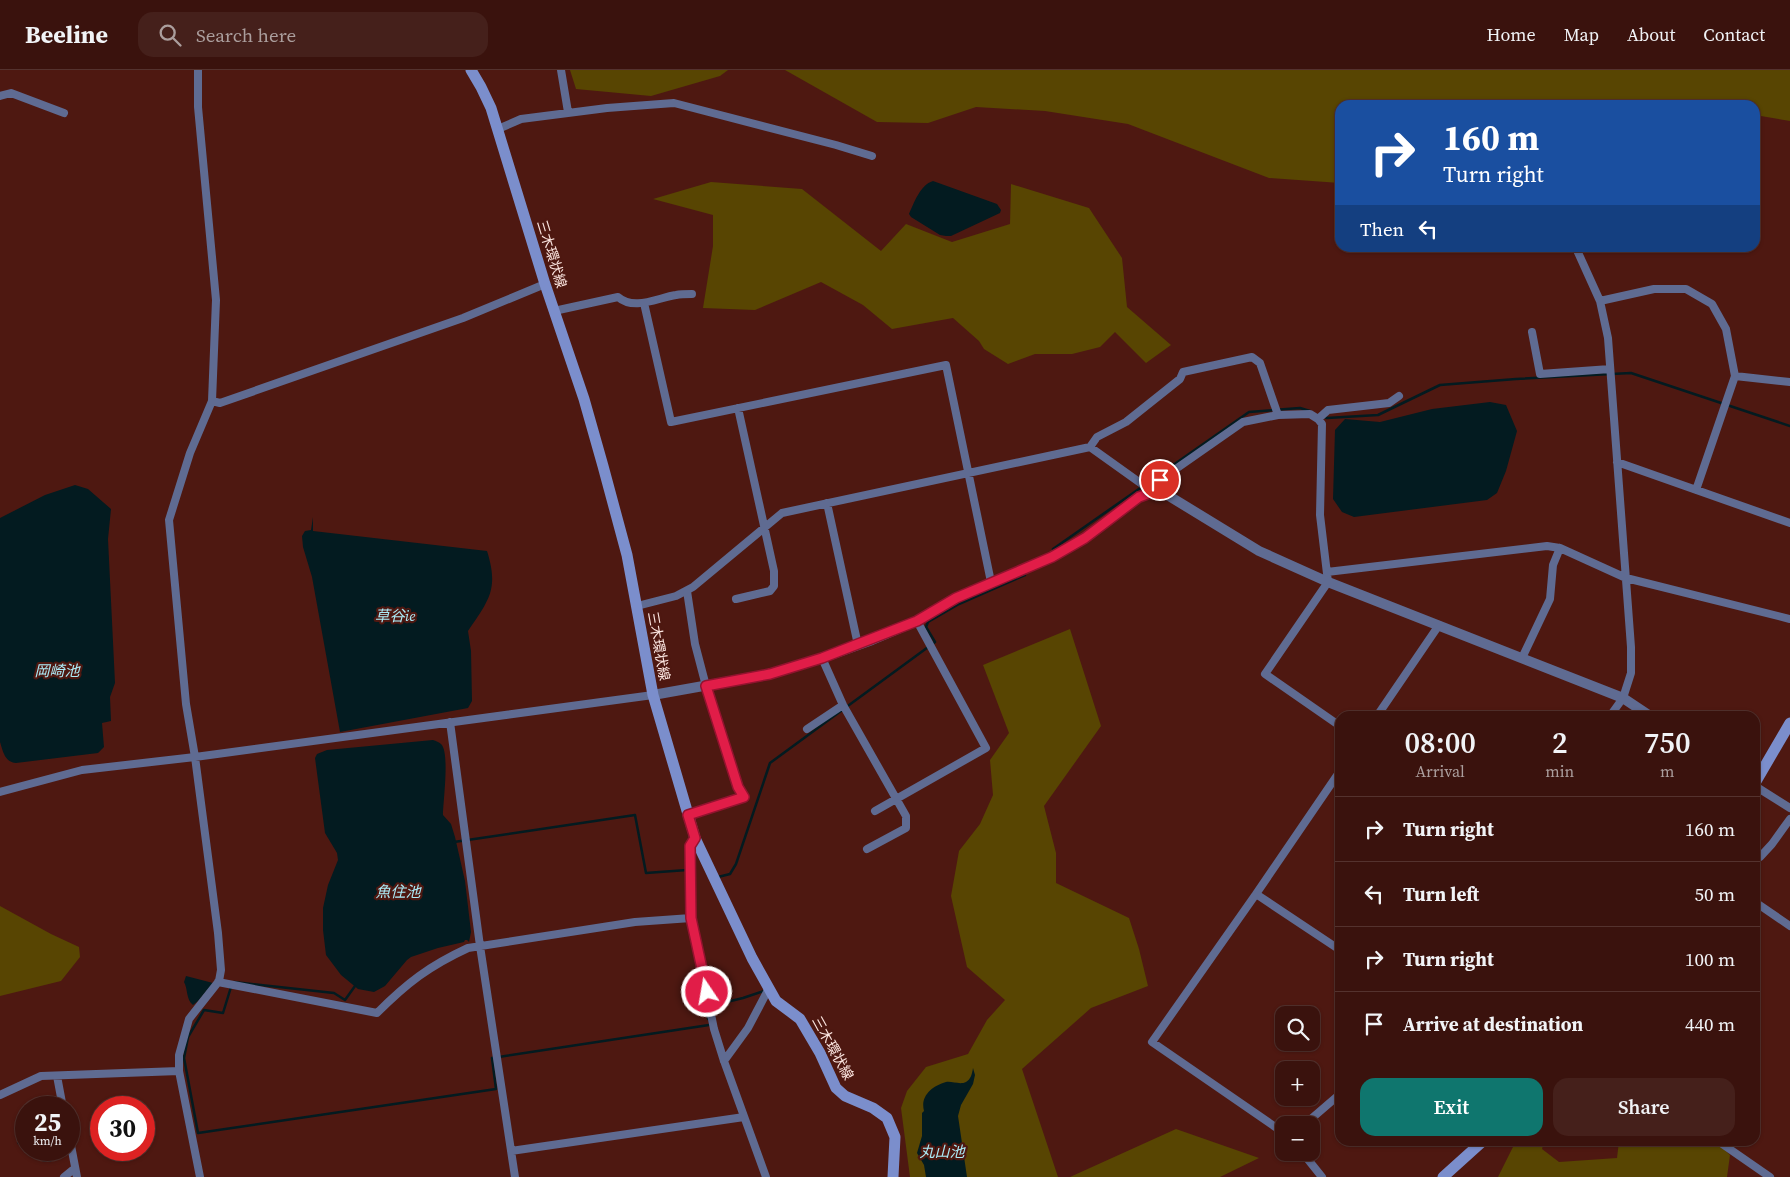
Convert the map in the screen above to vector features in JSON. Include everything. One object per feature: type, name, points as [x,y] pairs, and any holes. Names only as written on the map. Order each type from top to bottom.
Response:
[{"type":"main road","name":"三木環状線","points":[[471,70],[485,94],[498,129],[545,284],[584,399],[627,555],[653,695],[695,838],[752,958],[776,1001],[800,1019],[820,1053],[836,1088],[845,1096],[873,1108],[887,1118],[895,1138],[893,1177]]},
{"type":"main road","points":[[1760,775],[1790,723]]},
{"type":"main road","points":[[1443,1177],[1477,1146]]},
{"type":"street","points":[[198,70],[198,107],[216,300],[212,401],[190,453],[169,520],[186,704],[195,757],[218,933],[221,970],[218,982],[189,1019],[179,1055],[179,1071],[200,1177]]},
{"type":"street","points":[[561,70],[568,112]]},
{"type":"street","points":[[0,96],[12,93],[64,113]]},
{"type":"street","points":[[498,129],[521,119],[568,112],[674,103],[872,156]]},
{"type":"street","points":[[1578,252],[1600,301],[1608,338],[1631,647],[1631,673],[1623,698],[1614,711]]},
{"type":"street","points":[[212,401],[220,403],[378,348],[463,318],[545,284]]},
{"type":"street","points":[[1600,301],[1654,289],[1686,289],[1712,304],[1726,329],[1735,376],[1696,490]]},
{"type":"street","points":[[554,311],[618,297],[624,302],[644,303],[677,294],[692,294]]},
{"type":"street","points":[[644,303],[671,422],[946,365],[991,582]]},
{"type":"street","points":[[1532,332],[1540,374],[1610,369]]},
{"type":"street","points":[[637,606],[676,596],[687,591],[702,581],[782,513],[1090,447],[1098,437],[1126,422],[1180,379],[1183,372],[1252,356],[1260,363],[1278,415]]},
{"type":"street","points":[[1735,376],[1790,382]]},
{"type":"street","points":[[1318,419],[1328,410],[1390,403],[1399,396]]},
{"type":"street","points":[[736,599],[770,591],[774,586],[774,571],[738,408]]},
{"type":"street","points":[[0,792],[82,770],[195,757],[653,695],[770,674],[822,658],[917,621],[956,598],[1052,557],[1085,538],[1139,497],[1153,492],[1160,480],[1243,422],[1278,415],[1310,414],[1322,424],[1320,515],[1328,577],[1265,674],[1335,723]]},
{"type":"street","points":[[1090,447],[1153,492],[1169,496],[1259,551],[1328,577],[1439,625],[1623,698],[1642,711]]},
{"type":"street","points":[[1617,462],[1790,523]]},
{"type":"street","points":[[827,503],[858,645]]},
{"type":"street","points":[[1328,577],[1547,546],[1560,548],[1626,578],[1790,619]]},
{"type":"street","points":[[1522,658],[1550,599],[1553,565],[1560,548]]},
{"type":"street","points":[[687,591],[695,644],[706,686],[738,787],[744,797],[688,815]]},
{"type":"street","points":[[874,812],[986,748],[917,621]]},
{"type":"street","points":[[1380,711],[1439,625]]},
{"type":"street","points":[[822,658],[843,705],[906,816],[906,828],[867,849]]},
{"type":"street","points":[[807,729],[843,705]]},
{"type":"street","points":[[450,722],[480,946],[515,1177]]},
{"type":"street","points":[[1275,1127],[1152,1042],[1335,778]]},
{"type":"street","points":[[1760,787],[1790,808]]},
{"type":"street","points":[[1760,857],[1772,844],[1790,818]]},
{"type":"street","points":[[695,838],[690,846],[691,918],[714,1029],[766,1177]]},
{"type":"street","points":[[1256,894],[1335,947]]},
{"type":"street","points":[[1760,905],[1790,926]]},
{"type":"street","points":[[218,982],[377,1013],[413,979],[446,958],[468,948],[635,922],[691,918]]},
{"type":"street","points":[[724,1061],[748,1028],[769,988]]},
{"type":"street","points":[[0,1095],[41,1076],[179,1071]]},
{"type":"street","points":[[57,1076],[61,1096]]},
{"type":"street","points":[[1314,1116],[1335,1098]]},
{"type":"street","points":[[511,1151],[744,1117]]},
{"type":"street","points":[[1725,1146],[1770,1177]]},
{"type":"street","points":[[74,1161],[77,1177]]},
{"type":"street","points":[[1309,1161],[1322,1177]]},
{"type":"street","points":[[64,1177],[75,1168]]},
{"type":"shaded area","points":[[570,70],[728,70],[720,76],[651,96],[576,89]]},
{"type":"shaded area","points":[[785,70],[1790,70],[1790,121],[1760,116],[1760,100],[1335,100],[1335,183],[1269,178],[1128,124],[1045,111],[976,107],[928,123],[877,122]]},
{"type":"shaded area","points":[[711,182],[802,189],[881,251],[906,224],[952,242],[1010,224],[1011,184],[1089,208],[1122,258],[1127,307],[1171,345],[1146,363],[1115,332],[1100,347],[1072,354],[1035,354],[1008,364],[984,349],[979,341],[953,318],[892,329],[863,305],[821,282],[755,310],[703,308],[713,246],[713,215],[653,199]]},
{"type":"shaded area","points":[[1070,629],[1101,726],[1044,806],[1056,853],[1056,883],[1129,918],[1148,986],[1091,1008],[1022,1069],[1058,1177],[910,1177],[901,1108],[907,1091],[926,1067],[968,1054],[987,1020],[1005,1000],[967,967],[951,896],[959,851],[980,824],[993,795],[990,760],[1009,733],[983,665]]},
{"type":"shaded area","points":[[0,906],[79,947],[80,957],[61,981],[0,996]]},
{"type":"shaded area","points":[[1176,1129],[1259,1158],[1220,1177],[1070,1177]]},
{"type":"shaded area","points":[[1514,1146],[1543,1146],[1542,1149],[1559,1162],[1617,1158],[1618,1146],[1720,1146],[1730,1155],[1727,1177],[1498,1177]]},
{"type":"water","points":[[933,181],[997,204],[1001,210],[1000,213],[951,236],[940,235],[909,214],[921,190]]},
{"type":"water","points":[[1490,402],[1506,405],[1517,431],[1506,471],[1497,493],[1487,500],[1354,517],[1342,512],[1333,499],[1335,430],[1345,419],[1380,422],[1432,409]]},
{"type":"water","name":"岡崎池","points":[[75,485],[88,489],[111,509],[108,539],[115,683],[110,697],[111,721],[102,723],[104,747],[98,753],[16,763],[9,761],[5,756],[0,742],[0,518],[45,495]]},
{"type":"water","name":"草谷ie","points":[[313,517],[313,531],[487,551],[492,575],[490,594],[482,611],[468,631],[471,651],[472,701],[468,708],[340,732],[312,577],[303,547],[302,536],[305,531],[311,530]]},
{"type":"water","name":"魚住池","points":[[433,740],[441,744],[444,749],[443,815],[451,824],[465,881],[471,932],[469,942],[465,940],[464,942],[411,957],[385,986],[374,992],[358,989],[341,975],[326,955],[323,908],[328,885],[338,860],[337,853],[325,833],[315,758],[317,754],[327,750]]},
{"type":"water","points":[[186,976],[213,983],[193,1005],[189,1000],[184,982]]},
{"type":"water","name":"丸山池","points":[[973,1068],[975,1075],[973,1084],[961,1105],[958,1116],[967,1177],[926,1177],[924,1165],[917,1153],[922,1136],[922,1113],[926,1096],[932,1089],[946,1082],[966,1082],[972,1074]]},
{"type":"waterway","points":[[1322,416],[1327,418],[1378,415],[1440,385],[1631,373],[1790,426]]},
{"type":"waterway","points":[[1053,549],[1249,412],[1300,408],[1310,411]]},
{"type":"waterway","points":[[718,877],[730,874],[736,864],[770,763],[935,642],[926,627],[928,622],[959,604],[1025,575]]},
{"type":"waterway","points":[[454,842],[635,815],[646,873],[687,870]]},
{"type":"waterway","points":[[234,982],[334,993],[345,1000],[355,986]]},
{"type":"waterway","points":[[231,987],[223,1013],[204,1010],[188,1037],[184,1058],[198,1133],[496,1089],[492,1058],[709,1025]]},
{"type":"waterway","points":[[708,1019],[706,1007],[764,991]]},
{"type":"route","points":[[707,992],[691,918],[690,846],[695,838],[688,815],[744,797],[738,787],[706,686],[770,674],[822,658],[917,621],[956,598],[1052,557],[1085,538],[1139,497],[1153,492],[1160,480]]}]
